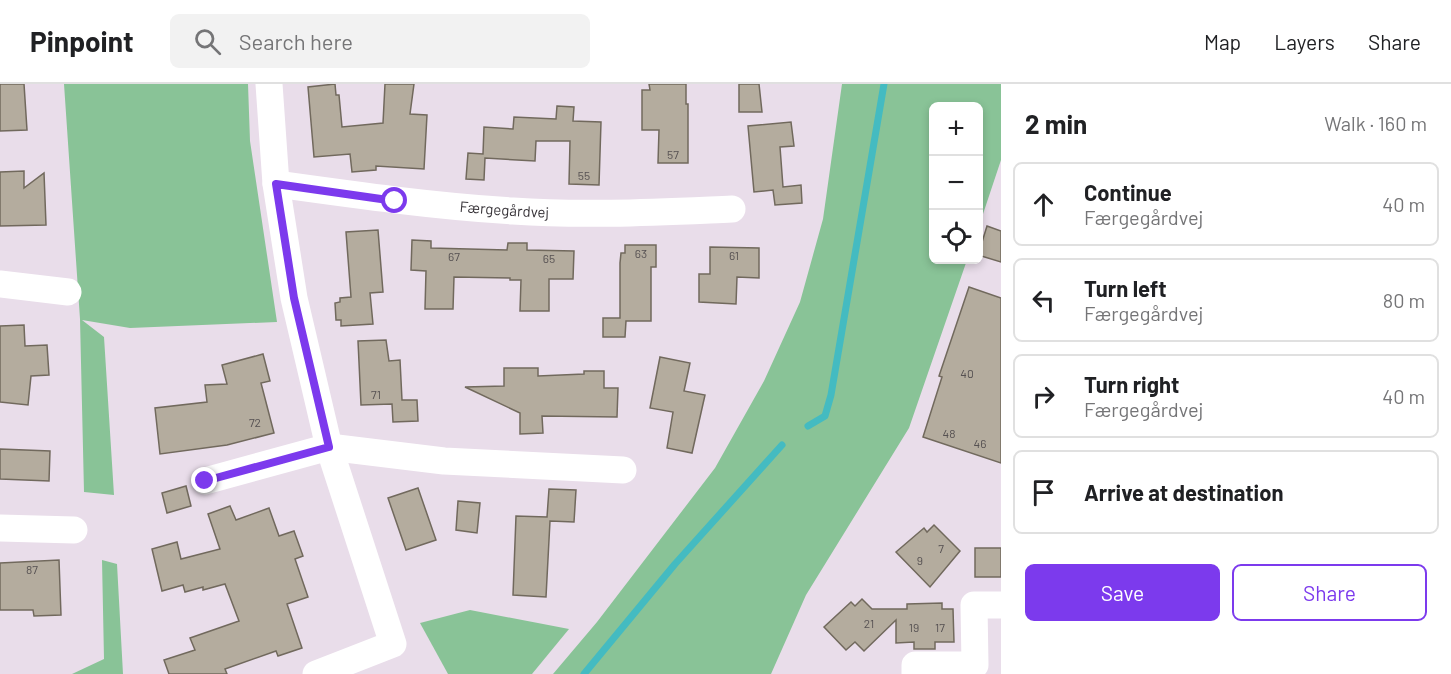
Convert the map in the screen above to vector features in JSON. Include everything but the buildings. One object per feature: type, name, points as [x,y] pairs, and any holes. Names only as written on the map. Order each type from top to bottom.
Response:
[{"type":"street","points":[[269,84],[276,184],[294,298],[329,447],[393,644],[316,674]]},
{"type":"street","name":"Færgegårdvej","points":[[276,184],[395,201],[514,211],[628,213],[732,209]]},
{"type":"street","points":[[0,284],[68,292]]},
{"type":"street","points":[[205,481],[329,447],[444,461],[623,470]]},
{"type":"street","points":[[0,528],[74,530]]},
{"type":"street","points":[[915,674],[915,665],[975,665],[974,605],[1001,605]]},
{"type":"green space","points":[[64,84],[248,84],[250,141],[277,322],[130,328],[82,320],[104,337],[114,495],[84,492],[80,319]]},
{"type":"green space","points":[[842,84],[1001,84],[1001,160],[983,214],[983,102],[929,102],[929,264],[966,264],[909,428],[806,595],[771,674],[553,674],[597,622],[715,468],[764,381],[800,302],[823,219]]},
{"type":"green space","points":[[102,560],[117,564],[123,674],[72,674],[104,659]]},
{"type":"green space","points":[[470,610],[569,629],[532,674],[448,674],[420,623]]},
{"type":"waterway","points":[[808,426],[825,416],[831,395],[884,84]]},
{"type":"waterway","points":[[584,674],[675,564],[782,445]]},
{"type":"route","points":[[205,481],[329,447],[294,298],[276,184],[395,201]]}]
